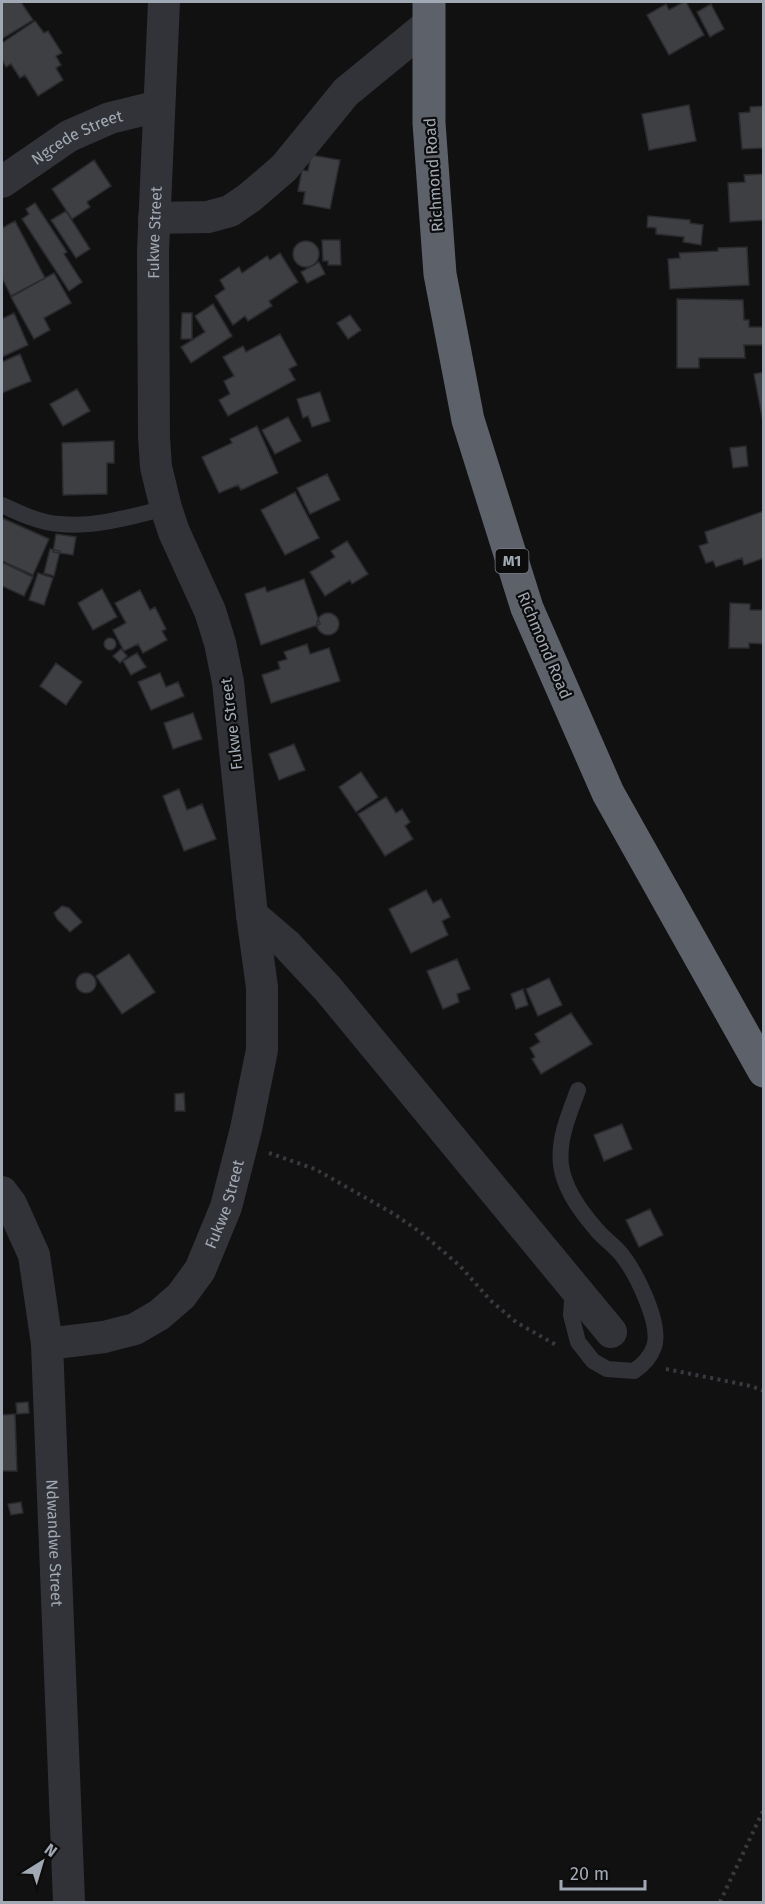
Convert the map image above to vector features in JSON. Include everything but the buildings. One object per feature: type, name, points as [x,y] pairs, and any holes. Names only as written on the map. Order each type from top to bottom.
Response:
[{"type":"highway","name":"Richmond Road","points":[[429,13],[429,123],[440,274],[468,420],[527,608],[608,793],[764,1071]]},
{"type":"street","name":"Fukwe Street","points":[[47,1344],[104,1337],[135,1329],[159,1315],[181,1296],[200,1270],[226,1207],[246,1129],[262,1050],[262,987],[252,915],[228,682],[220,643],[210,611],[174,532],[156,467],[154,218],[158,173],[164,2]]},
{"type":"street","points":[[154,218],[208,218],[230,211],[249,198],[284,168],[346,92],[429,13]]},
{"type":"street","name":"Ngcede Street","points":[[2,182],[69,136],[110,118],[159,106]]},
{"type":"street","points":[[252,915],[287,945],[328,989],[611,1332]]},
{"type":"street","name":"Ndwandwe Street","points":[[2,1192],[11,1204],[34,1255],[47,1344],[69,1902]]},
{"type":"lane","points":[[2,505],[59,525],[106,522],[166,508]]},
{"type":"lane","points":[[573,1286],[571,1315],[578,1342],[593,1361],[607,1369],[634,1371],[645,1364],[654,1346],[654,1324],[640,1284],[621,1255],[596,1230],[580,1209],[561,1166],[563,1131],[578,1090]]},
{"type":"path","points":[[239,1151],[266,1152],[315,1169],[394,1214],[430,1240],[460,1266],[490,1300],[516,1322],[563,1349],[593,1361]]},
{"type":"path","points":[[645,1364],[751,1386],[764,1391]]},
{"type":"path","points":[[720,1902],[764,1809]]}]
